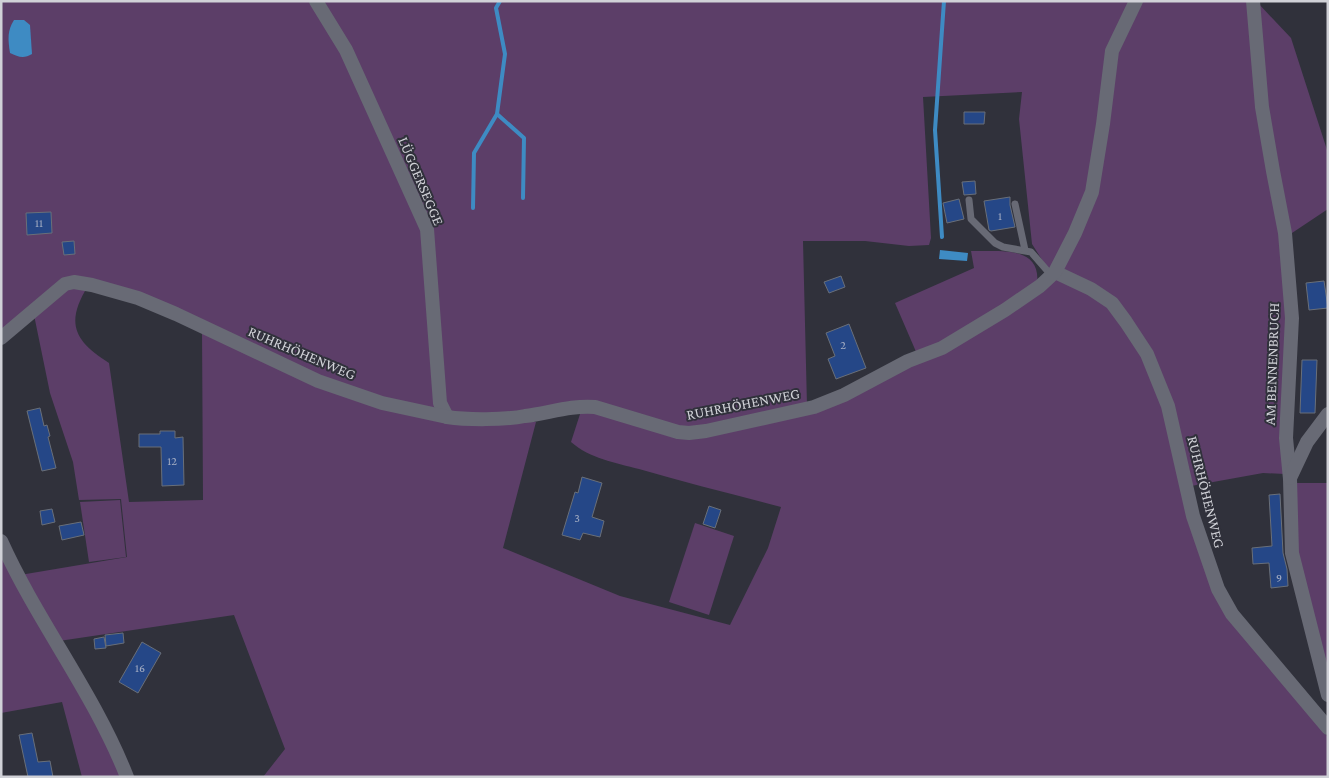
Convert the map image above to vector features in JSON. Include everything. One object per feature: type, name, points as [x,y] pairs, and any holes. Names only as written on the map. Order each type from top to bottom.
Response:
[{"type":"street","name":"LÜGGERSEGGE","points":[[316,1],[346,50],[427,229],[440,403],[447,418]]},
{"type":"street","name":"RUHRHÖHENWEG","points":[[1,338],[65,284],[74,282],[129,295],[159,306],[318,381],[382,403],[447,418],[522,417],[582,406],[595,406],[678,432],[689,433],[814,407],[844,396],[908,361],[942,348],[1006,310],[1040,286],[1053,274],[1075,233],[1092,192],[1112,51],[1136,1]]},
{"type":"street","name":"AM BENNENBRUCH","points":[[1253,1],[1262,106],[1285,234],[1292,318],[1286,438],[1290,479],[1292,553],[1328,695]]},
{"type":"street","name":"RUHRHÖHENWEG","points":[[1053,274],[1091,289],[1112,303],[1147,354],[1168,406],[1193,516],[1218,589],[1232,614],[1328,728]]},
{"type":"street","points":[[1290,479],[1307,442],[1328,414]]},
{"type":"street","points":[[1,541],[15,572],[113,742],[127,777]]},
{"type":"lane","points":[[969,200],[972,219],[995,243],[1003,247],[1031,252],[1053,274]]},
{"type":"lane","points":[[1015,204],[1025,250]]},
{"type":"shaded area","points":[[1,1],[1257,2],[1291,38],[1328,153],[1328,209],[1289,235],[1284,439],[1285,474],[1263,473],[1191,486],[1208,558],[1229,618],[1328,737],[1328,777],[263,777],[285,749],[234,615],[59,641],[20,575],[127,557],[121,499],[79,500],[73,462],[50,393],[34,315],[67,285],[88,286],[81,299],[75,321],[81,339],[97,355],[109,363],[129,502],[203,500],[202,330],[317,385],[381,405],[446,422],[536,422],[503,548],[620,596],[730,625],[768,548],[781,507],[594,456],[571,442],[581,411],[592,410],[610,414],[679,435],[816,409],[844,397],[894,370],[943,350],[1042,287],[1056,273],[1077,233],[1094,193],[1106,123],[1115,51],[1133,16],[1127,10],[1108,51],[1090,192],[1074,231],[1051,274],[1032,244],[1019,119],[1022,92],[923,97],[931,238],[929,245],[909,246],[865,241],[803,241],[807,406],[680,430],[592,403],[566,405],[545,412],[524,415],[454,416],[384,400],[319,379],[133,292],[88,280],[64,281],[1,335]]},
{"type":"shaded area","points":[[971,251],[1005,251],[1025,256],[1033,263],[1037,272],[1037,285],[969,328],[917,354],[895,303],[974,268]]},
{"type":"shaded area","points":[[1293,483],[1328,483],[1328,677],[1296,552]]},
{"type":"shaded area","points":[[120,500],[126,557],[89,562],[80,502]]},
{"type":"shaded area","points":[[695,523],[734,536],[709,615],[669,602]]},
{"type":"shaded area","points":[[1,544],[125,777],[82,777],[62,702],[1,713]]},
{"type":"water","points":[[14,20],[24,20],[30,25],[32,54],[29,56],[21,57],[10,53],[9,36]]},
{"type":"water","points":[[940,250],[968,253],[967,261],[939,259]]},
{"type":"building","points":[[964,112],[985,112],[984,124],[964,124]]},
{"type":"building","points":[[975,181],[976,194],[964,195],[962,182]]},
{"type":"building","points":[[1010,197],[1015,227],[989,230],[984,201]]},
{"type":"building","points":[[959,199],[964,219],[947,223],[943,203]]},
{"type":"building","points":[[51,212],[52,233],[27,235],[26,213]]},
{"type":"building","points":[[74,241],[75,254],[64,255],[62,242]]},
{"type":"building","points":[[841,276],[845,287],[829,293],[824,282]]},
{"type":"building","points":[[1324,281],[1328,308],[1309,310],[1306,283]]},
{"type":"building","points":[[849,324],[866,368],[836,379],[828,359],[835,356],[826,333]]},
{"type":"building","points":[[1302,360],[1317,360],[1315,413],[1300,413]]},
{"type":"building","points":[[40,408],[44,426],[47,425],[50,436],[48,437],[56,468],[42,471],[27,411]]},
{"type":"building","points":[[160,431],[175,431],[175,438],[183,437],[184,485],[162,486],[161,447],[139,447],[139,434],[160,434]]},
{"type":"building","points":[[582,477],[602,483],[592,517],[604,521],[600,537],[583,533],[580,540],[562,535],[575,492],[578,493]]},
{"type":"building","points":[[1280,494],[1283,553],[1287,569],[1288,586],[1271,588],[1269,563],[1253,564],[1252,548],[1272,546],[1269,495]]},
{"type":"building","points":[[709,506],[721,510],[715,528],[703,524]]},
{"type":"building","points":[[52,509],[55,522],[42,525],[40,511]]},
{"type":"building","points":[[81,522],[84,535],[62,540],[59,526]]},
{"type":"building","points":[[123,633],[124,643],[106,646],[105,635]]},
{"type":"building","points":[[104,637],[106,648],[95,649],[94,639]]},
{"type":"building","points":[[142,642],[161,653],[138,693],[119,682]]},
{"type":"building","points":[[32,733],[38,762],[50,761],[53,777],[28,777],[19,735]]},
{"type":"waterway","points":[[473,208],[474,153],[497,114],[505,54],[496,8],[500,1]]},
{"type":"waterway","points":[[942,237],[935,130],[944,1]]},
{"type":"waterway","points":[[497,114],[524,138],[523,198]]}]
